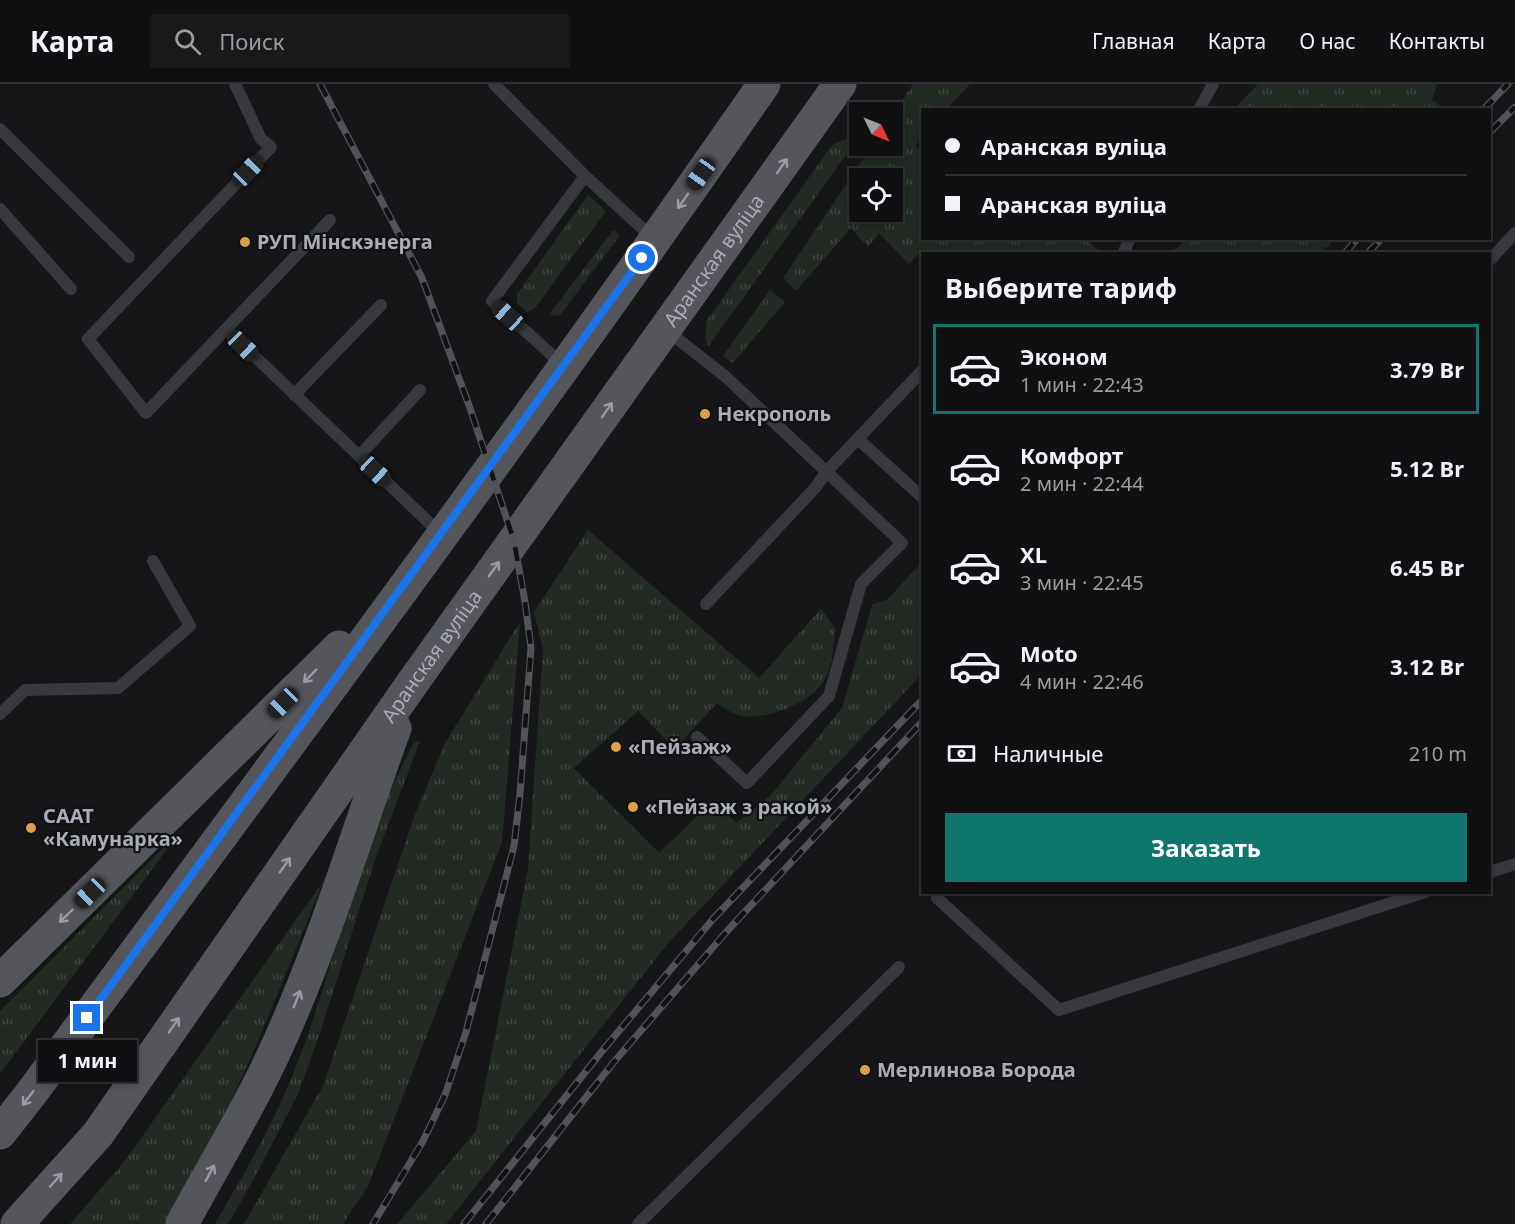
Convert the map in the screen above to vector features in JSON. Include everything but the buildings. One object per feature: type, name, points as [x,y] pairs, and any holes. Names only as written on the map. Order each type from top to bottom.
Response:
[{"type":"main road","points":[[0,1133],[442,535],[655,240],[764,84]]},
{"type":"main road","name":"Аранская вуліца","points":[[17,1224],[98,1134],[411,685],[840,84]]},
{"type":"main road","points":[[0,981],[411,576]]},
{"type":"main road","points":[[182,1224],[266,1072],[281,1037],[327,926],[366,806],[411,685]]},
{"type":"lane","points":[[235,84],[261,139],[271,147],[88,339],[146,413],[330,220]]},
{"type":"lane","points":[[494,84],[585,176],[655,240]]},
{"type":"lane","points":[[1200,108],[1213,84]]},
{"type":"lane","points":[[0,129],[129,257]]},
{"type":"lane","points":[[564,366],[492,301],[585,176]]},
{"type":"lane","points":[[0,209],[71,289]]},
{"type":"lane","points":[[1491,260],[1515,233]]},
{"type":"lane","points":[[294,395],[381,305]]},
{"type":"lane","points":[[226,329],[442,535]]},
{"type":"lane","points":[[664,329],[726,377],[902,543],[861,584],[829,696],[747,783],[697,737]]},
{"type":"lane","points":[[706,604],[921,372]]},
{"type":"lane","points":[[359,456],[420,390]]},
{"type":"lane","points":[[858,439],[921,496]]},
{"type":"lane","points":[[0,714],[25,690],[118,688],[190,626],[153,561]]},
{"type":"lane","points":[[1491,872],[1515,864]]},
{"type":"lane","points":[[937,898],[1059,1010],[1419,894]]},
{"type":"lane","points":[[638,1224],[899,967]]},
{"type":"green space","points":[[913,84],[970,84],[948,108],[921,108],[921,139],[915,146],[921,151],[921,240],[1086,240],[1101,252],[926,252],[923,249],[909,264],[879,233],[868,247],[851,228],[796,291],[783,278],[849,180],[849,222],[903,222],[903,168],[857,168],[865,156],[903,156],[903,102],[901,102]]},
{"type":"green space","points":[[1258,84],[1437,84],[1432,100],[1444,108],[1235,108]]},
{"type":"green space","points":[[849,137],[849,151],[708,347],[705,338],[707,320],[832,145]]},
{"type":"green space","points":[[588,195],[606,211],[535,308],[527,312],[517,303],[517,294]]},
{"type":"green space","points":[[613,230],[620,235],[561,314],[549,315]]},
{"type":"green space","points":[[1184,240],[1334,240],[1322,252],[1170,252],[1180,246]]},
{"type":"green space","points":[[770,290],[785,302],[733,363],[723,356]]},
{"type":"green space","points":[[588,530],[759,678],[821,609],[835,628],[834,648],[828,673],[819,688],[799,703],[774,713],[749,716],[735,714],[717,703],[675,749],[638,711],[574,768],[659,853],[712,802],[737,823],[770,796],[842,708],[872,605],[888,599],[921,563],[921,675],[669,942],[446,1224],[397,1224],[476,1131],[528,869],[543,649],[534,612]]},
{"type":"green space","points":[[520,622],[502,842],[368,1186],[343,1224],[244,1224],[323,1086],[414,817],[445,743]]},
{"type":"green space","points":[[420,741],[376,857],[318,1039],[298,1094],[228,1224],[215,1224],[258,1149],[286,1091],[314,1018],[369,840],[414,742]]},
{"type":"green space","points":[[182,829],[0,1074],[0,1011]]},
{"type":"green space","points":[[324,880],[232,1099],[165,1224],[70,1224],[124,1162]]},
{"type":"railway","points":[[320,84],[422,278],[470,408],[514,541],[531,648],[514,846],[466,1032],[445,1095],[423,1141],[373,1224]]},
{"type":"railway","points":[[1485,108],[1508,84]]},
{"type":"railway","points":[[1491,131],[1515,107]]},
{"type":"railway","points":[[1346,252],[1356,240]]},
{"type":"railway","points":[[1369,252],[1380,240]]},
{"type":"railway","points":[[464,1224],[603,1050],[713,919],[921,701]]},
{"type":"railway","points":[[486,1224],[613,1063],[728,930],[921,723]]},
{"type":"place","name":"РУП Мінскэнерга","points":[[245,242]]},
{"type":"place","name":"Некрополь","points":[[705,414]]},
{"type":"place","name":"«Пейзаж»","points":[[616,747]]},
{"type":"place","name":"«Пейзаж з ракой»","points":[[633,807]]},
{"type":"place","name":"СААТ «Камунарка»","points":[[31,828]]},
{"type":"place","name":"Мерлинова Борода","points":[[865,1070]]},
{"type":"route","points":[[87,1018],[442,535],[642,258]]}]
